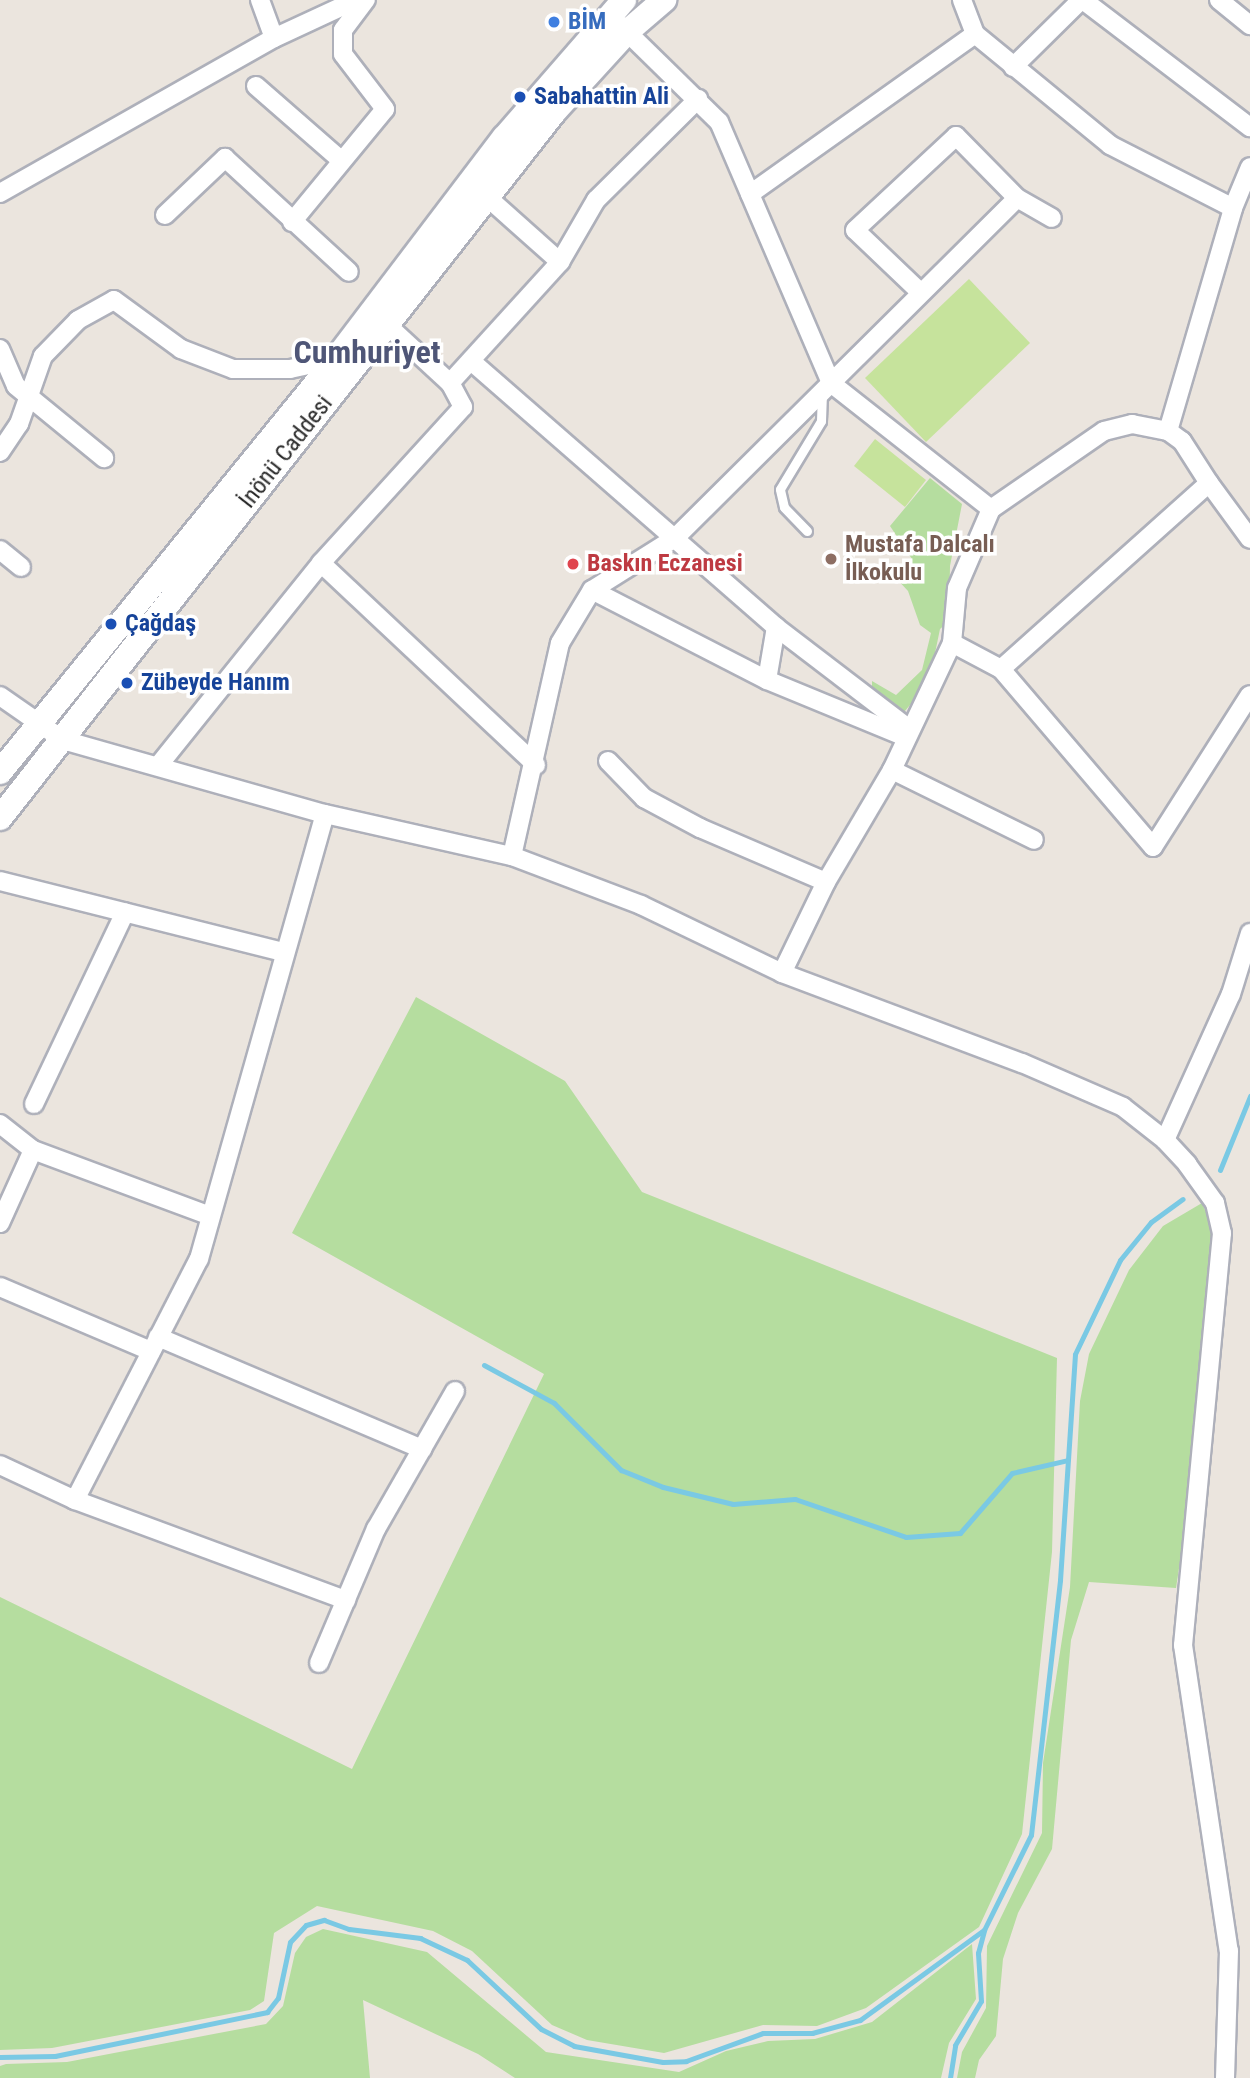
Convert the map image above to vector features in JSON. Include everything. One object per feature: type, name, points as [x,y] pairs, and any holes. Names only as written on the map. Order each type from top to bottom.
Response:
[{"type":"main road","name":"İnönü Caddesi","points":[[0,818],[64,740],[554,112],[628,31],[664,0]]},
{"type":"main road","name":"İnönü Caddesi","points":[[0,772],[336,359],[504,138],[616,8]]},
{"type":"street","points":[[260,0],[274,38]]},
{"type":"street","points":[[0,193],[274,38],[356,0]]},
{"type":"street","points":[[292,222],[384,109],[343,54],[343,30],[366,0]]},
{"type":"street","points":[[962,0],[975,34],[1110,145],[1233,208]]},
{"type":"street","points":[[1013,67],[1082,0],[1250,127]]},
{"type":"street","points":[[1219,0],[1250,25]]},
{"type":"street","points":[[616,8],[628,31],[719,122],[827,387],[991,509]]},
{"type":"street","points":[[750,194],[975,34]]},
{"type":"street","points":[[256,86],[342,162]]},
{"type":"street","points":[[450,383],[560,262],[596,200],[698,99]]},
{"type":"street","points":[[919,291],[855,230],[956,136],[1017,198],[1052,218]]},
{"type":"street","points":[[165,215],[225,158],[349,272]]},
{"type":"street","points":[[1168,431],[1233,208],[1250,167]]},
{"type":"street","points":[[486,196],[560,262]]},
{"type":"street","points":[[512,856],[536,765],[560,643],[592,590],[675,538],[919,291],[1017,198]]},
{"type":"street","points":[[0,452],[19,424],[43,356],[78,320],[114,300],[181,349],[220,365],[290,369],[336,359]]},
{"type":"street","points":[[158,766],[321,563],[463,407],[450,383],[386,324]]},
{"type":"street","points":[[0,349],[16,386],[104,458]]},
{"type":"street","points":[[471,361],[776,627],[907,732]]},
{"type":"street","points":[[782,973],[826,882],[892,770],[907,732],[952,643],[957,588],[991,509],[1104,431],[1132,424],[1168,431],[1182,441],[1250,539]]},
{"type":"street","points":[[1001,669],[1209,483]]},
{"type":"street","points":[[0,550],[21,567]]},
{"type":"street","points":[[321,563],[536,765]]},
{"type":"street","points":[[592,590],[767,680],[907,732]]},
{"type":"street","points":[[767,680],[776,627]]},
{"type":"street","points":[[952,643],[1001,669],[1153,847],[1250,695]]},
{"type":"street","points":[[0,696],[36,725],[64,740],[324,814],[512,856],[641,905],[782,973],[1067,1081],[1123,1107],[1164,1140],[1215,1203],[1222,1233],[1182,1645],[1228,1951],[1225,2078]]},
{"type":"street","points":[[608,761],[644,798],[699,828],[826,882]]},
{"type":"street","points":[[892,770],[1034,839]]},
{"type":"street","points":[[75,1500],[199,1259],[283,952],[324,814]]},
{"type":"street","points":[[0,881],[283,952]]},
{"type":"street","points":[[34,1104],[125,912]]},
{"type":"street","points":[[1164,1140],[1231,994],[1250,933]]},
{"type":"street","points":[[0,1124],[33,1150],[210,1216]]},
{"type":"street","points":[[0,1223],[33,1150]]},
{"type":"street","points":[[0,1287],[422,1449]]},
{"type":"street","points":[[319,1663],[376,1529],[455,1391]]},
{"type":"street","points":[[0,1465],[75,1500],[346,1600]]},
{"type":"lane","points":[[807,531],[784,507],[780,489],[821,421],[827,387]]},
{"type":"green space","points":[[969,279],[1030,343],[926,442],[865,378]]},
{"type":"green space","points":[[875,439],[926,480],[905,507],[854,466]]},
{"type":"green space","points":[[930,478],[962,504],[950,566],[949,621],[940,629],[929,682],[900,717],[872,688],[872,681],[896,695],[922,670],[931,633],[920,625],[908,591],[895,577],[912,559],[890,526]]},
{"type":"green space","points":[[416,997],[565,1081],[642,1192],[1057,1358],[1052,1552],[1022,1834],[979,1927],[866,2008],[817,2026],[763,2025],[664,2053],[587,2040],[552,2025],[472,1951],[433,1931],[317,1906],[274,1933],[264,2001],[250,2010],[52,2048],[0,2050],[0,1597],[352,1769],[544,1374],[292,1233]]},
{"type":"green space","points":[[1202,1203],[1213,1228],[1197,1452],[1176,1588],[1089,1582],[1071,1640],[1052,1849],[1018,1913],[1003,1959],[996,2036],[979,2060],[975,2078],[957,2078],[962,2052],[986,2008],[987,1946],[1042,1833],[1043,1763],[1070,1587],[1080,1401],[1089,1354],[1129,1270],[1163,1226]]},
{"type":"green space","points":[[323,1929],[427,1952],[546,2052],[679,2072],[726,2051],[768,2041],[815,2039],[872,2022],[972,1944],[976,1999],[949,2043],[941,2078],[515,2078],[478,2054],[363,2000],[370,2078],[0,2078],[0,2066],[6,2064],[67,2062],[266,2024],[283,2006],[295,1953],[306,1937]]},
{"type":"waterway","points":[[1220,1170],[1250,1096]]},
{"type":"waterway","points":[[950,2078],[955,2045],[981,2001],[978,1953],[984,1930],[1031,1835],[1060,1580],[1075,1354],[1120,1260],[1151,1222],[1183,1199]]},
{"type":"waterway","points":[[484,1365],[554,1403],[621,1470],[663,1487],[733,1504],[795,1499],[906,1537],[960,1533],[1012,1473],[1068,1460]]},
{"type":"waterway","points":[[0,2057],[55,2056],[267,2012],[278,1998],[290,1942],[306,1925],[324,1920],[349,1929],[420,1938],[467,1960],[541,2029],[574,2046],[663,2062],[686,2061],[763,2033],[812,2033],[860,2020],[984,1930]]},
{"type":"place","name":"BİM","points":[[554,22]]},
{"type":"place","name":"Sabahattin Ali","points":[[520,97]]},
{"type":"place","name":"Mustafa Dalcalı İlkokulu","points":[[831,559]]},
{"type":"place","name":"Baskın Eczanesi","points":[[573,564]]},
{"type":"place","name":"Çağdaş","points":[[111,624]]},
{"type":"place","name":"Zübeyde Hanım","points":[[127,683]]},
{"type":"district","name":"Cumhuriyet","points":[[367,352]]}]
